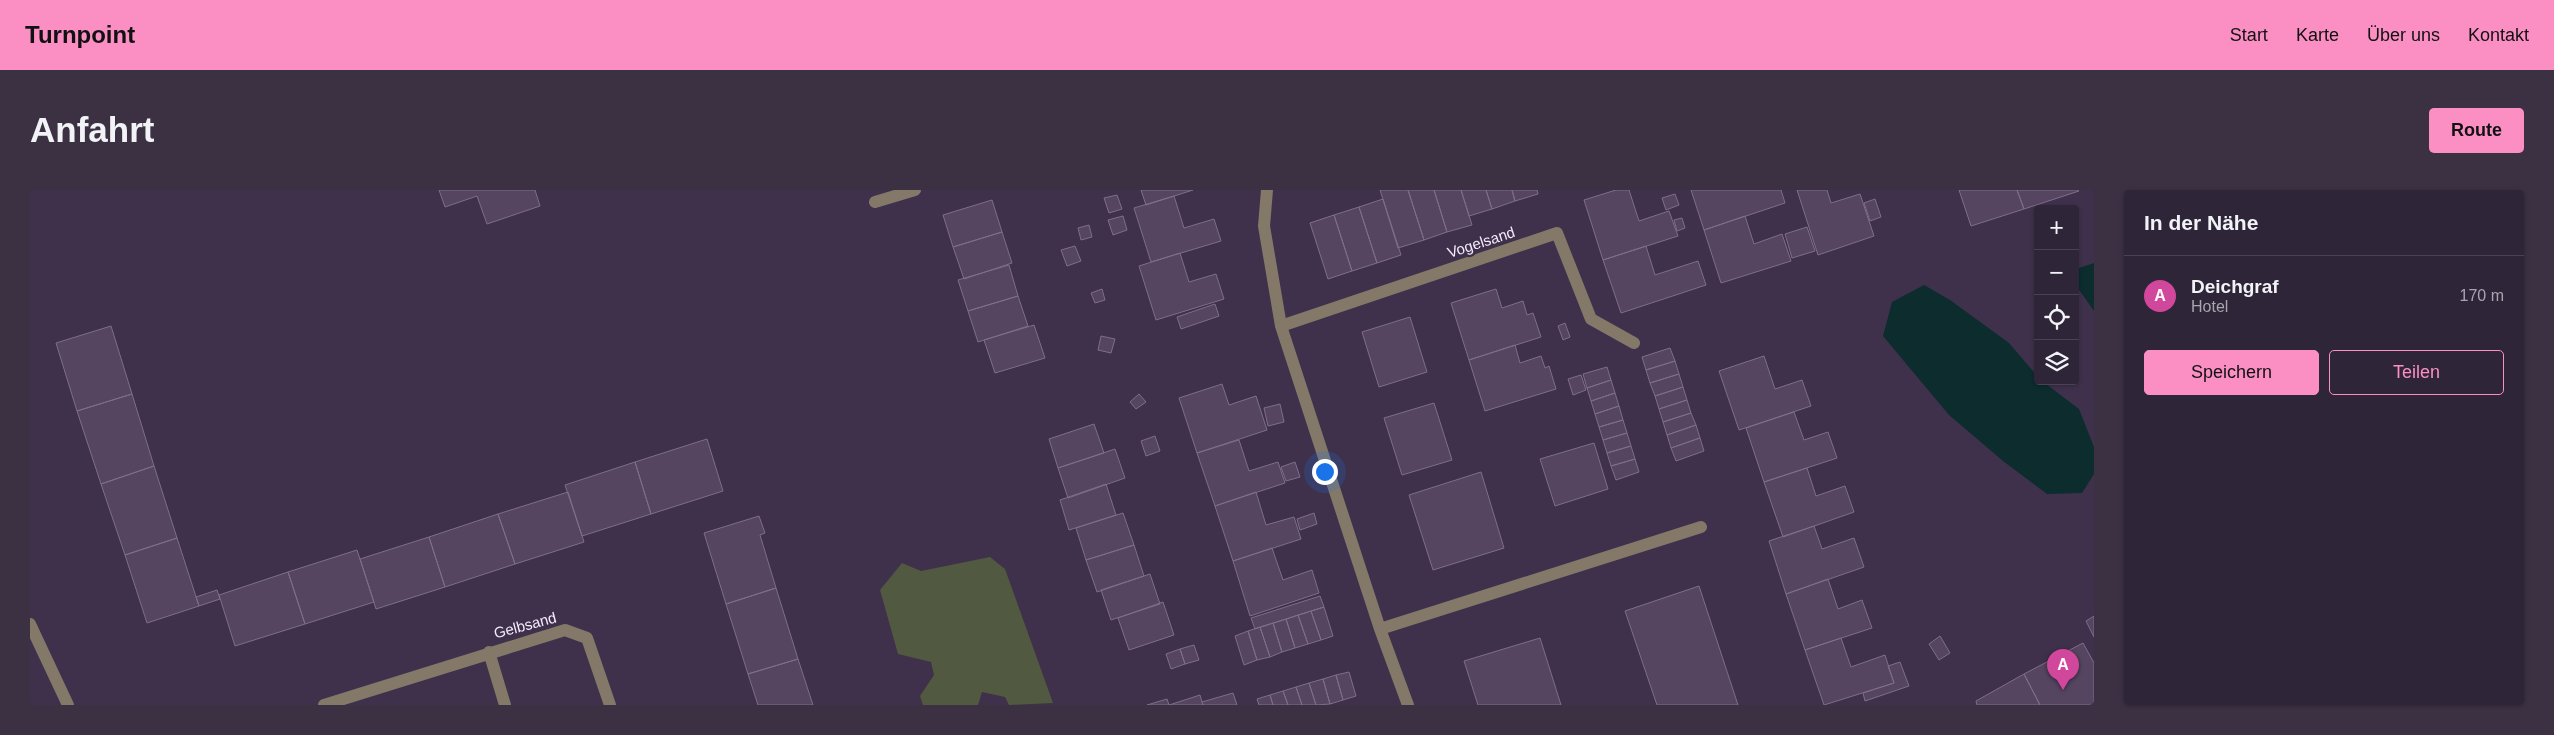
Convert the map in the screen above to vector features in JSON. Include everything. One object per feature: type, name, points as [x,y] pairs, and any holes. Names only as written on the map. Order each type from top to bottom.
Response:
[{"type":"street","points":[[875,202],[916,190]]},
{"type":"street","points":[[1267,190],[1264,226],[1281,326],[1380,629],[1408,705]]},
{"type":"street","name":"Vogelsand","points":[[1281,326],[1557,233],[1591,319],[1634,343]]},
{"type":"street","points":[[1380,629],[1701,527]]},
{"type":"street","points":[[30,624],[68,705]]},
{"type":"street","name":"Gelbsand","points":[[324,705],[489,652],[565,630],[587,638],[610,705]]},
{"type":"street","name":"Gelbsand","points":[[489,652],[505,705]]},
{"type":"shaded area","points":[[2094,263],[2094,311],[2079,290],[2079,268]]},
{"type":"shaded area","points":[[1924,285],[1950,300],[2009,343],[2034,372],[2034,385],[2047,385],[2079,409],[2094,447],[2094,474],[2082,493],[2047,494],[2003,461],[1949,415],[1883,336],[1892,302]]},
{"type":"shaded area","points":[[990,557],[1005,569],[1053,703],[1009,705],[1005,697],[982,692],[978,705],[923,705],[920,696],[934,675],[931,662],[898,654],[880,590],[902,563],[921,571]]},
{"type":"building","points":[[439,190],[535,190],[540,206],[487,224],[477,196],[445,207]]},
{"type":"building","points":[[1141,190],[1193,190],[1146,205]]},
{"type":"building","points":[[1380,190],[1408,190],[1424,240],[1398,248]]},
{"type":"building","points":[[1408,190],[1434,190],[1447,232],[1424,240]]},
{"type":"building","points":[[1434,190],[1461,190],[1472,225],[1447,232]]},
{"type":"building","points":[[1461,190],[1486,190],[1492,209],[1469,216]]},
{"type":"building","points":[[1486,190],[1512,190],[1515,201],[1492,209]]},
{"type":"building","points":[[1512,190],[1537,190],[1538,194],[1515,201]]},
{"type":"building","points":[[1616,190],[1629,190],[1639,221],[1669,211],[1678,236],[1603,260],[1584,200]]},
{"type":"building","points":[[1691,190],[1781,190],[1785,203],[1704,230]]},
{"type":"building","points":[[1797,190],[1827,190],[1831,203],[1860,194],[1874,236],[1818,255]]},
{"type":"building","points":[[1959,190],[2017,190],[2024,209],[1971,226]]},
{"type":"building","points":[[2017,190],[2079,191],[2034,205],[2024,209]]},
{"type":"building","points":[[1675,194],[1679,205],[1666,210],[1662,198]]},
{"type":"building","points":[[1117,195],[1122,209],[1109,213],[1104,198]]},
{"type":"building","points":[[1174,196],[1184,228],[1214,219],[1221,241],[1151,262],[1134,208]]},
{"type":"building","points":[[1383,199],[1401,255],[1377,263],[1359,207]]},
{"type":"building","points":[[1875,199],[1881,217],[1870,221],[1864,203]]},
{"type":"building","points":[[992,200],[1002,232],[953,247],[943,215]]},
{"type":"building","points":[[1359,207],[1377,263],[1352,271],[1334,215]]},
{"type":"building","points":[[1334,215],[1352,271],[1328,279],[1310,223]]},
{"type":"building","points":[[1123,216],[1127,230],[1113,235],[1108,220]]},
{"type":"building","points":[[1745,216],[1754,244],[1782,234],[1791,261],[1721,283],[1704,230]]},
{"type":"building","points":[[1682,218],[1685,228],[1677,231],[1674,220]]},
{"type":"building","points":[[1089,225],[1092,237],[1081,240],[1078,228]]},
{"type":"building","points":[[1807,227],[1815,251],[1792,258],[1785,234]]},
{"type":"building","points":[[1002,232],[1012,263],[964,279],[953,247]]},
{"type":"building","points":[[1075,246],[1081,261],[1067,266],[1061,250]]},
{"type":"building","points":[[1646,246],[1655,275],[1698,261],[1706,285],[1621,313],[1603,260]]},
{"type":"building","points":[[1180,253],[1189,282],[1216,274],[1224,299],[1156,320],[1139,266]]},
{"type":"building","points":[[1009,265],[1018,296],[968,311],[958,280]]},
{"type":"building","points":[[1102,289],[1105,300],[1095,303],[1091,293]]},
{"type":"building","points":[[1496,289],[1502,308],[1523,301],[1527,315],[1533,313],[1541,337],[1469,360],[1451,303]]},
{"type":"building","points":[[1018,296],[1028,326],[978,342],[968,311]]},
{"type":"building","points":[[1215,304],[1219,316],[1181,329],[1177,317]]},
{"type":"building","points":[[1410,317],[1427,372],[1379,387],[1362,332]]},
{"type":"building","points":[[1565,323],[1570,337],[1563,340],[1558,326]]},
{"type":"building","points":[[1034,325],[1045,358],[995,373],[984,340]]},
{"type":"building","points":[[111,326],[132,394],[77,411],[56,343]]},
{"type":"building","points":[[1101,336],[1115,339],[1111,353],[1098,350]]},
{"type":"building","points":[[1515,345],[1520,363],[1541,356],[1545,368],[1549,366],[1556,389],[1485,411],[1469,360]]},
{"type":"building","points":[[1670,348],[1675,361],[1646,370],[1642,357]]},
{"type":"building","points":[[1764,356],[1775,389],[1802,380],[1811,406],[1739,430],[1719,371]]},
{"type":"building","points":[[1675,361],[1679,374],[1650,383],[1646,370]]},
{"type":"building","points":[[1607,367],[1611,380],[1587,388],[1583,374]]},
{"type":"building","points":[[1679,374],[1683,387],[1655,396],[1650,383]]},
{"type":"building","points":[[1581,375],[1586,390],[1573,395],[1568,379]]},
{"type":"building","points":[[1611,380],[1615,393],[1591,401],[1587,388]]},
{"type":"building","points":[[1222,384],[1229,405],[1256,396],[1267,430],[1197,453],[1179,398]]},
{"type":"building","points":[[1683,387],[1687,400],[1659,409],[1655,396]]},
{"type":"building","points":[[1615,393],[1619,406],[1595,414],[1591,401]]},
{"type":"building","points":[[132,394],[154,466],[101,484],[77,411]]},
{"type":"building","points":[[1139,394],[1146,402],[1136,409],[1130,402]]},
{"type":"building","points":[[1687,400],[1691,413],[1663,422],[1659,409]]},
{"type":"building","points":[[1434,403],[1452,460],[1402,475],[1384,418]]},
{"type":"building","points":[[1280,404],[1284,422],[1268,426],[1264,408]]},
{"type":"building","points":[[1619,406],[1623,420],[1599,427],[1595,414]]},
{"type":"building","points":[[1794,412],[1804,440],[1828,432],[1837,458],[1764,482],[1746,428]]},
{"type":"building","points":[[1691,413],[1696,425],[1667,435],[1663,422]]},
{"type":"building","points":[[1623,420],[1627,433],[1603,440],[1599,427]]},
{"type":"building","points":[[1094,424],[1104,453],[1058,468],[1049,439]]},
{"type":"building","points":[[1696,425],[1700,438],[1671,448],[1667,435]]},
{"type":"building","points":[[1627,433],[1631,446],[1607,453],[1603,440]]},
{"type":"building","points":[[1155,436],[1160,451],[1146,456],[1141,441]]},
{"type":"building","points":[[1700,438],[1704,451],[1676,461],[1671,448]]},
{"type":"building","points":[[707,439],[723,491],[651,514],[635,462]]},
{"type":"building","points":[[1239,440],[1249,471],[1278,462],[1285,483],[1215,506],[1197,453]]},
{"type":"building","points":[[1594,443],[1608,489],[1555,506],[1540,459]]},
{"type":"building","points":[[1631,446],[1635,459],[1611,466],[1607,453]]},
{"type":"building","points":[[1115,449],[1125,478],[1068,498],[1058,468]]},
{"type":"building","points":[[1635,459],[1639,472],[1616,480],[1611,466]]},
{"type":"building","points":[[635,462],[651,514],[582,536],[565,485]]},
{"type":"building","points":[[1295,462],[1300,477],[1286,481],[1281,467]]},
{"type":"building","points":[[154,466],[177,538],[125,555],[101,484]]},
{"type":"building","points":[[1807,468],[1816,496],[1845,486],[1854,512],[1783,537],[1764,482]]},
{"type":"building","points":[[1481,472],[1504,548],[1433,570],[1409,495]]},
{"type":"building","points":[[1106,484],[1116,515],[1069,530],[1060,500]]},
{"type":"building","points":[[568,492],[584,542],[515,564],[498,514]]},
{"type":"building","points":[[1256,492],[1266,525],[1294,517],[1301,539],[1233,561],[1215,506]]},
{"type":"building","points":[[1123,513],[1134,545],[1086,560],[1076,528]]},
{"type":"building","points":[[1314,513],[1317,524],[1300,530],[1297,519]]},
{"type":"building","points":[[498,514],[515,564],[445,587],[429,537]]},
{"type":"building","points":[[759,516],[765,533],[760,535],[776,588],[726,604],[704,533]]},
{"type":"building","points":[[1814,526],[1822,549],[1854,538],[1864,567],[1786,594],[1769,541]]},
{"type":"building","points":[[429,537],[445,587],[376,609],[360,559]]},
{"type":"building","points":[[177,538],[199,606],[147,623],[125,555]]},
{"type":"building","points":[[1134,545],[1144,576],[1097,592],[1086,560]]},
{"type":"building","points":[[1272,548],[1283,580],[1312,570],[1319,593],[1250,616],[1233,561]]},
{"type":"building","points":[[357,550],[374,602],[305,624],[288,572]]},
{"type":"building","points":[[288,572],[305,624],[235,646],[219,595]]},
{"type":"building","points":[[1150,574],[1160,604],[1111,620],[1101,590]]},
{"type":"building","points":[[1828,579],[1838,609],[1862,600],[1872,628],[1805,650],[1786,594]]},
{"type":"building","points":[[1699,586],[1738,705],[1657,705],[1625,611]]},
{"type":"building","points":[[776,588],[798,659],[748,674],[726,604]]},
{"type":"building","points":[[217,590],[220,599],[199,606],[196,597]]},
{"type":"building","points":[[1320,596],[1324,607],[1255,629],[1251,618]]},
{"type":"building","points":[[1163,602],[1174,635],[1129,650],[1118,618]]},
{"type":"building","points":[[1324,607],[1333,636],[1321,640],[1311,611]]},
{"type":"building","points":[[1311,611],[1321,640],[1308,644],[1298,615]]},
{"type":"building","points":[[1298,615],[1308,644],[1295,648],[1286,619]]},
{"type":"building","points":[[2094,616],[2094,637],[2086,621]]},
{"type":"building","points":[[1286,619],[1295,648],[1282,652],[1273,623]]},
{"type":"building","points":[[1273,623],[1282,652],[1270,657],[1260,627]]},
{"type":"building","points":[[1260,627],[1270,657],[1257,660],[1248,631]]},
{"type":"building","points":[[1248,631],[1257,660],[1244,665],[1235,636]]},
{"type":"building","points":[[1940,636],[1950,653],[1939,660],[1929,644]]},
{"type":"building","points":[[1540,638],[1561,705],[1478,705],[1464,661]]},
{"type":"building","points":[[1841,638],[1851,667],[1885,655],[1894,683],[1824,705],[1805,650]]},
{"type":"building","points":[[2083,643],[2094,663],[2094,705],[2040,705],[2024,674]]},
{"type":"building","points":[[1194,645],[1199,660],[1185,664],[1180,649]]},
{"type":"building","points":[[1180,649],[1185,664],[1171,669],[1166,654]]},
{"type":"building","points":[[798,659],[813,705],[758,705],[748,674]]},
{"type":"building","points":[[1900,662],[1909,686],[1865,701],[1863,693],[1894,683],[1888,666]]},
{"type":"building","points":[[1349,672],[1356,696],[1343,700],[1336,675]]},
{"type":"building","points":[[2024,674],[2040,705],[1977,705],[1976,701]]},
{"type":"building","points":[[1336,675],[1343,700],[1330,704],[1323,679]]},
{"type":"building","points":[[1323,679],[1330,704],[1316,705],[1309,683]]},
{"type":"building","points":[[1309,683],[1316,705],[1302,705],[1296,687]]},
{"type":"building","points":[[1296,687],[1302,705],[1288,705],[1283,691]]},
{"type":"building","points":[[1283,691],[1288,705],[1273,705],[1270,695]]},
{"type":"building","points":[[1233,693],[1237,705],[1203,705],[1202,702]]},
{"type":"building","points":[[1200,695],[1203,705],[1169,705]]},
{"type":"building","points":[[1270,695],[1273,705],[1259,705],[1257,699]]},
{"type":"building","points":[[1167,699],[1169,705],[1147,705]]},
{"type":"place","name":"Deichgraf","points":[[2063,690]]}]
